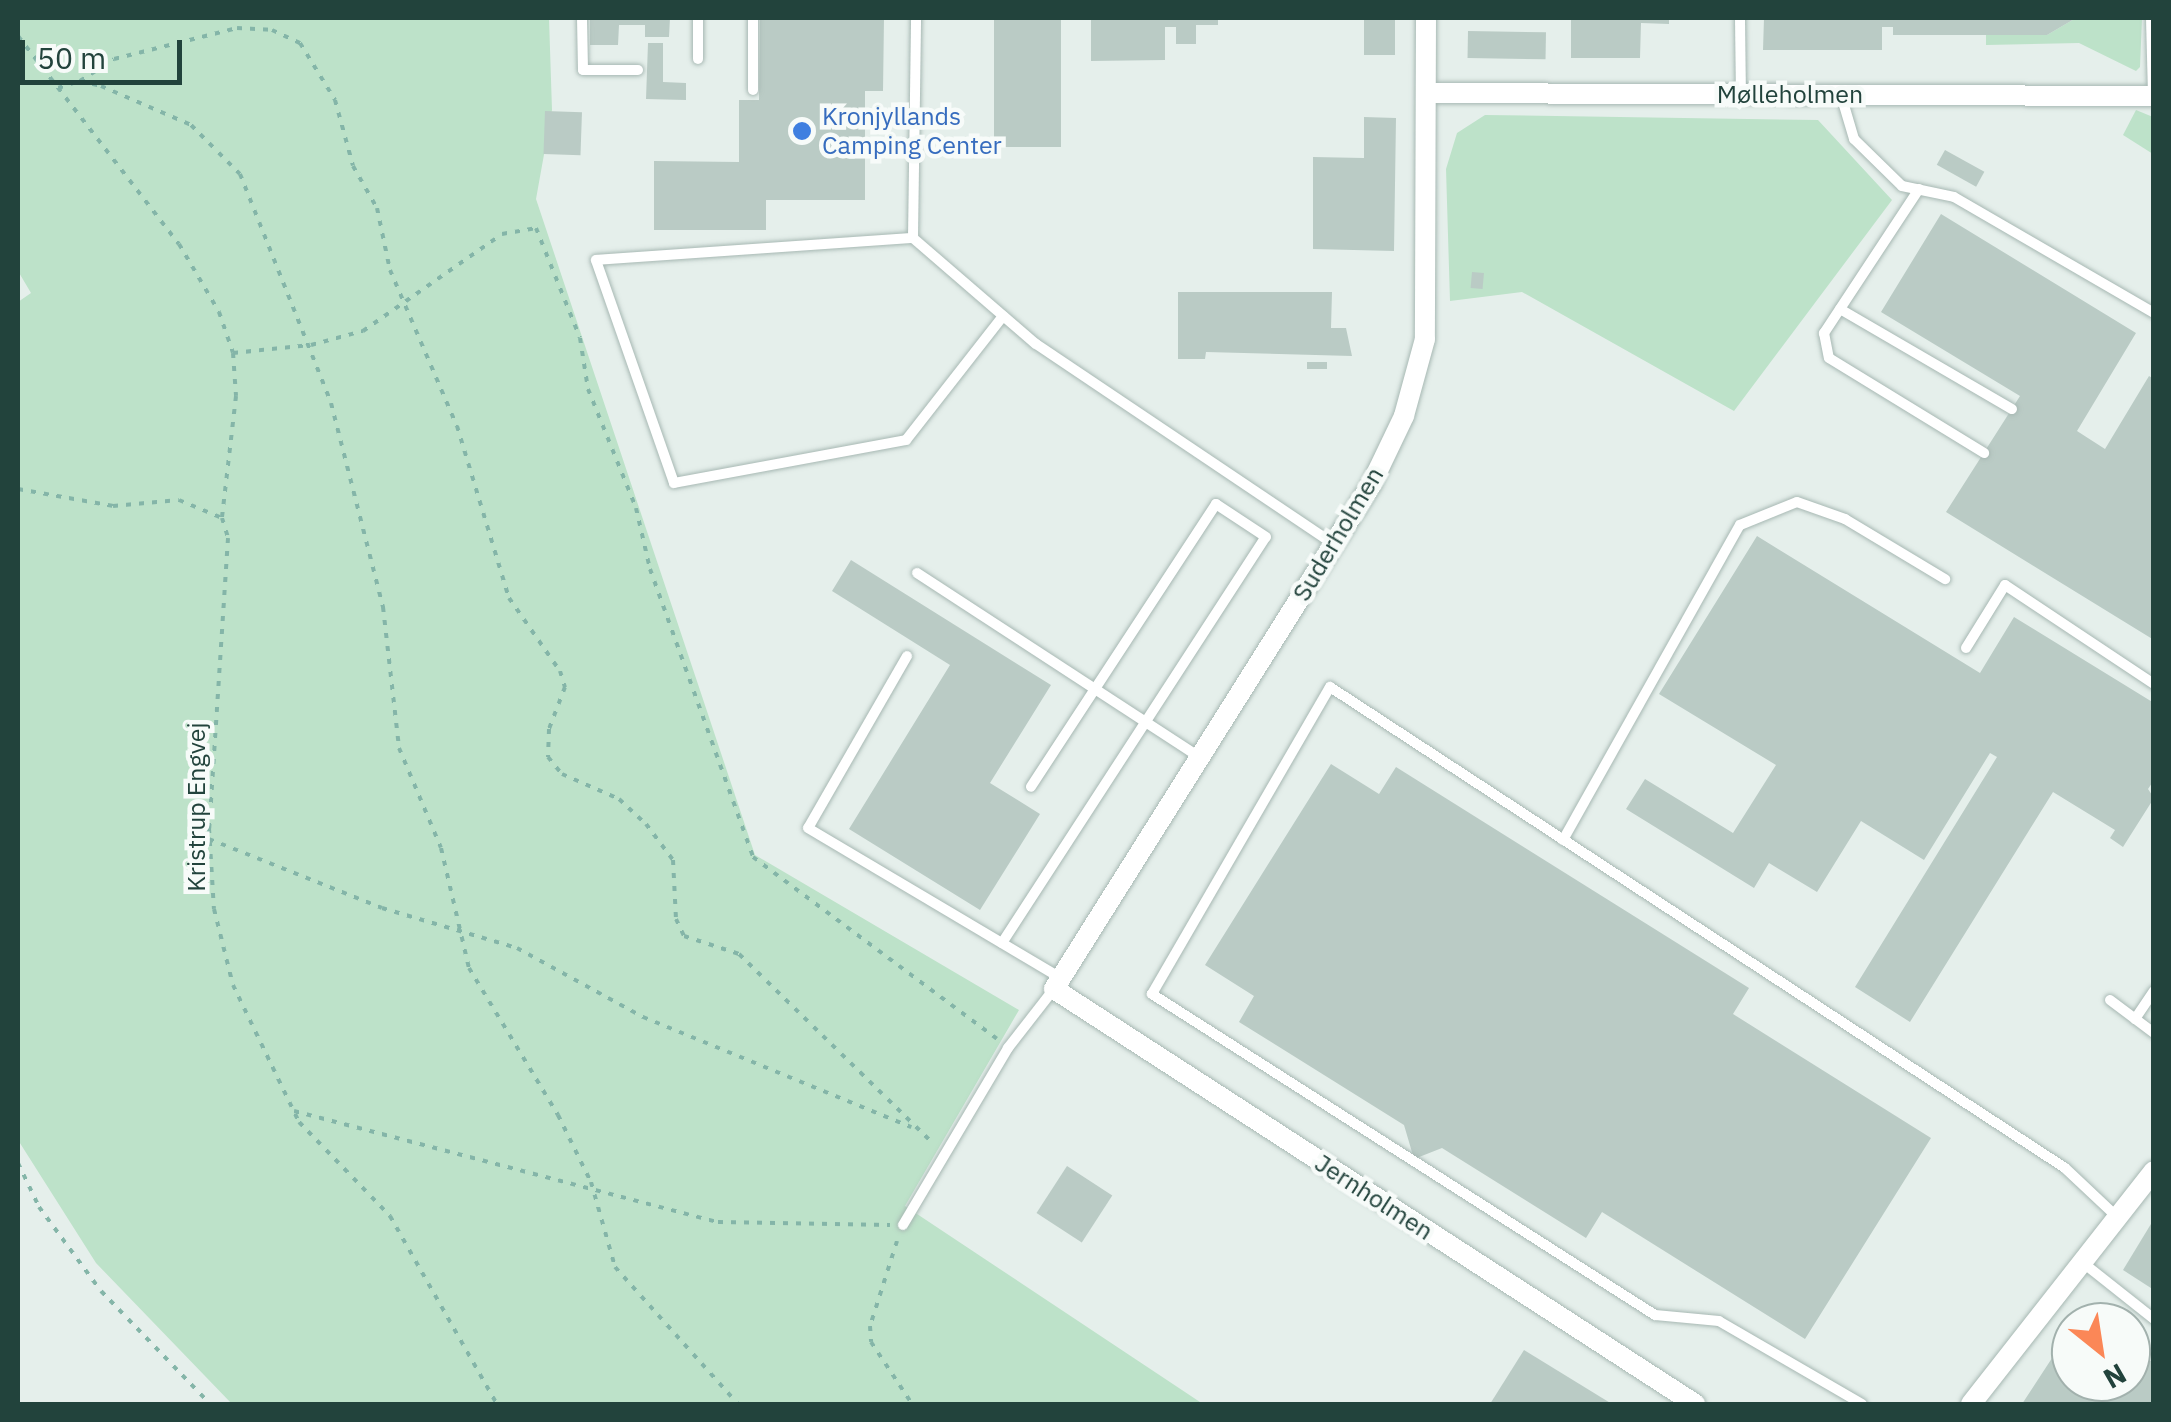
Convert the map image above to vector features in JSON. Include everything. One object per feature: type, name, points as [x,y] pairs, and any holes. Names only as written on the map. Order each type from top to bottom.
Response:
[{"type":"street","name":"Suderholmen","points":[[1057,984],[1334,544],[1404,416],[1424,339],[1426,18]]},
{"type":"street","name":"Mølleholmen","points":[[1427,93],[2153,96]]},
{"type":"street","name":"Jernholmen","points":[[1057,984],[1695,1404]]},
{"type":"street","points":[[1972,1404],[2154,1171]]},
{"type":"lane","points":[[582,18],[583,70],[638,70]]},
{"type":"lane","points":[[698,18],[698,59]]},
{"type":"lane","points":[[753,18],[753,90]]},
{"type":"lane","points":[[913,238],[916,18]]},
{"type":"lane","points":[[1740,18],[1741,95]]},
{"type":"lane","points":[[2151,18],[2153,96]]},
{"type":"lane","points":[[1841,94],[1854,139],[1880,170],[1919,189],[1954,198],[2154,314]]},
{"type":"lane","points":[[1919,189],[1824,333],[1829,358],[1984,453]]},
{"type":"lane","points":[[1003,316],[906,440],[674,483],[596,260],[913,238],[1003,316],[1334,544]]},
{"type":"lane","points":[[1840,309],[2012,410]]},
{"type":"lane","points":[[1563,840],[1740,526],[1797,502],[1845,520],[1945,578]]},
{"type":"lane","points":[[1002,943],[1266,537],[1216,504],[1032,787]]},
{"type":"lane","points":[[916,574],[1200,757]]},
{"type":"lane","points":[[1966,648],[2006,586],[2154,684]]},
{"type":"lane","points":[[903,1225],[1008,1048],[1057,984],[1002,943],[808,828],[907,656]]},
{"type":"lane","points":[[1862,1404],[1719,1321],[1655,1315],[1152,994],[1330,687],[2065,1168],[2117,1217]]},
{"type":"lane","points":[[2136,1019],[2154,990]]},
{"type":"lane","points":[[2110,1000],[2154,1033]]},
{"type":"lane","points":[[2082,1262],[2154,1319]]},
{"type":"path","points":[[58,88],[80,81],[130,54],[238,28],[272,30],[300,42],[336,100],[353,166],[377,208],[403,302],[456,426],[508,598],[560,671],[565,687],[549,729],[548,756],[562,774],[620,799],[646,824],[672,860],[676,919],[684,936],[739,954],[915,1129],[945,1152]]},
{"type":"path","points":[[18,36],[179,244],[219,312],[234,353],[311,346],[363,331],[502,234],[536,228],[544,236],[580,338],[588,389],[636,508],[650,568],[753,857],[1008,1048]]},
{"type":"path","points":[[80,81],[191,126],[222,151],[255,206],[311,346],[383,607],[399,748],[441,848],[469,968],[558,1115],[594,1191],[616,1267],[630,1288],[738,1404]]},
{"type":"path","name":"Kristrup Engvej","points":[[234,353],[236,396],[222,518],[228,538],[209,839],[214,909],[233,984],[293,1111],[390,1216],[497,1404]]},
{"type":"path","points":[[18,489],[113,506],[179,500],[222,518]]},
{"type":"path","points":[[209,839],[464,935],[518,948],[643,1018],[915,1129]]},
{"type":"path","points":[[293,1111],[718,1222],[903,1225],[870,1326],[885,1369],[912,1404]]},
{"type":"path","points":[[18,1164],[39,1207],[100,1291],[210,1404]]},
{"type":"green space","points":[[18,18],[549,18],[552,110],[536,199],[755,855],[1019,1010],[905,1206],[1203,1404],[232,1404],[96,1263],[18,1140],[18,302],[31,293],[18,271]]},
{"type":"green space","points":[[2076,18],[2142,18],[2140,67],[2136,71],[2079,43],[1986,45],[1986,33],[2047,35]]},
{"type":"green space","points":[[2136,110],[2153,117],[2153,154],[2123,135]]},
{"type":"green space","points":[[1485,115],[1818,120],[1892,200],[1734,411],[1522,292],[1450,301],[1446,169],[1457,133]]},
{"type":"building","points":[[590,18],[670,18],[669,37],[645,37],[645,25],[619,25],[618,45],[590,45]]},
{"type":"building","name":"Kronjyllands Camping Center","points":[[760,18],[884,18],[883,91],[865,91],[865,200],[766,200],[766,230],[654,230],[654,161],[739,162],[739,100],[759,100]]},
{"type":"building","points":[[994,18],[1061,18],[1061,147],[994,147]]},
{"type":"building","points":[[1091,18],[1218,18],[1218,25],[1196,25],[1196,44],[1176,44],[1176,27],[1165,27],[1165,60],[1091,61]]},
{"type":"building","points":[[1364,18],[1395,18],[1395,55],[1364,55]]},
{"type":"building","points":[[1571,18],[1669,18],[1669,24],[1641,23],[1640,58],[1571,58]]},
{"type":"building","points":[[1764,18],[2076,18],[2047,35],[1893,35],[1893,27],[1882,27],[1882,50],[1763,50]]},
{"type":"building","points":[[1468,31],[1546,32],[1546,59],[1468,58]]},
{"type":"building","points":[[648,43],[663,43],[663,82],[686,83],[686,100],[646,99]]},
{"type":"building","points":[[545,111],[582,112],[580,155],[543,154]]},
{"type":"building","points":[[1364,117],[1396,118],[1394,251],[1313,249],[1313,157],[1364,158]]},
{"type":"building","points":[[1945,150],[1984,172],[1976,187],[1937,165]]},
{"type":"building","points":[[1941,214],[2136,333],[2077,431],[2105,449],[2149,376],[2154,379],[2154,640],[1946,512],[2020,396],[1881,312]]},
{"type":"building","points":[[1472,272],[1484,273],[1483,289],[1471,288]]},
{"type":"building","points":[[1178,292],[1332,292],[1331,328],[1346,328],[1352,356],[1206,352],[1205,359],[1178,359]]},
{"type":"building","points":[[1307,362],[1327,362],[1327,369],[1307,369]]},
{"type":"building","points":[[1757,536],[1980,673],[2014,617],[2154,703],[2154,780],[2148,789],[2154,798],[2123,847],[2110,838],[2115,830],[2053,792],[1910,1022],[1855,987],[1997,757],[1990,753],[1924,860],[1861,821],[1817,892],[1769,863],[1754,888],[1626,809],[1645,779],[1733,833],[1776,765],[1659,694]]},
{"type":"building","points":[[851,560],[1051,685],[990,783],[1040,814],[980,910],[849,829],[950,665],[832,591]]},
{"type":"building","points":[[1331,764],[1379,794],[1396,767],[1749,988],[1733,1014],[1931,1138],[1805,1339],[1602,1212],[1586,1238],[1442,1148],[1414,1159],[1404,1125],[1239,1022],[1254,996],[1205,965]]},
{"type":"building","points":[[1067,1166],[1112,1195],[1082,1242],[1037,1213]]},
{"type":"building","points":[[2154,1219],[2154,1290],[2123,1270]]},
{"type":"building","points":[[1524,1350],[1612,1404],[1490,1404]]},
{"type":"building","points":[[2051,1360],[2051,1402],[2151,1402],[2151,1361],[2154,1363],[2154,1404],[2022,1404]]},
{"type":"place","name":"Kronjyllands Camping Center","points":[[802,131]]}]
